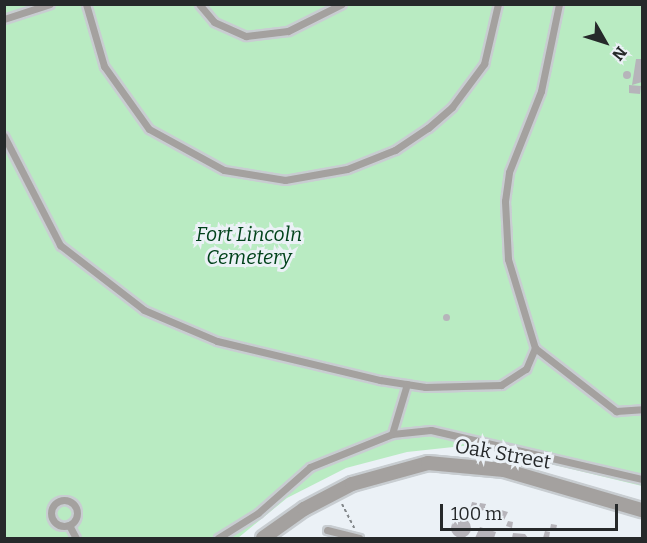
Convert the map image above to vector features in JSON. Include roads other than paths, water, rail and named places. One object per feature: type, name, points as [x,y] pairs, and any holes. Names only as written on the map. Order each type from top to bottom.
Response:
[{"type":"street","name":"Oak Street","points":[[263,538],[304,509],[352,484],[428,464],[504,470],[642,510]]},
{"type":"lane","points":[[4,19],[50,4]]},
{"type":"lane","points":[[86,4],[104,66],[148,129],[224,170],[285,180],[347,169],[395,150],[428,128],[452,107],[484,64],[498,4]]},
{"type":"lane","points":[[199,4],[214,22],[246,36],[288,31],[342,4]]},
{"type":"lane","points":[[559,4],[541,91],[509,172],[505,201],[508,259],[535,348],[616,411],[642,409]]},
{"type":"lane","points":[[4,136],[60,245],[144,310],[260,353],[407,384],[501,385],[526,369],[535,348]]},
{"type":"lane","points":[[392,434],[407,384]]},
{"type":"lane","points":[[218,538],[258,513],[310,467],[392,434],[431,430],[642,479]]},
{"type":"lane","points":[[57,501],[76,507],[76,519],[69,525],[56,524],[51,517],[57,501]]},
{"type":"lane","points":[[69,525],[76,538]]},
{"type":"lane","points":[[327,530],[358,538]]},
{"type":"park label","name":"Fort Lincoln Cemetery","points":[[249,246]]}]
